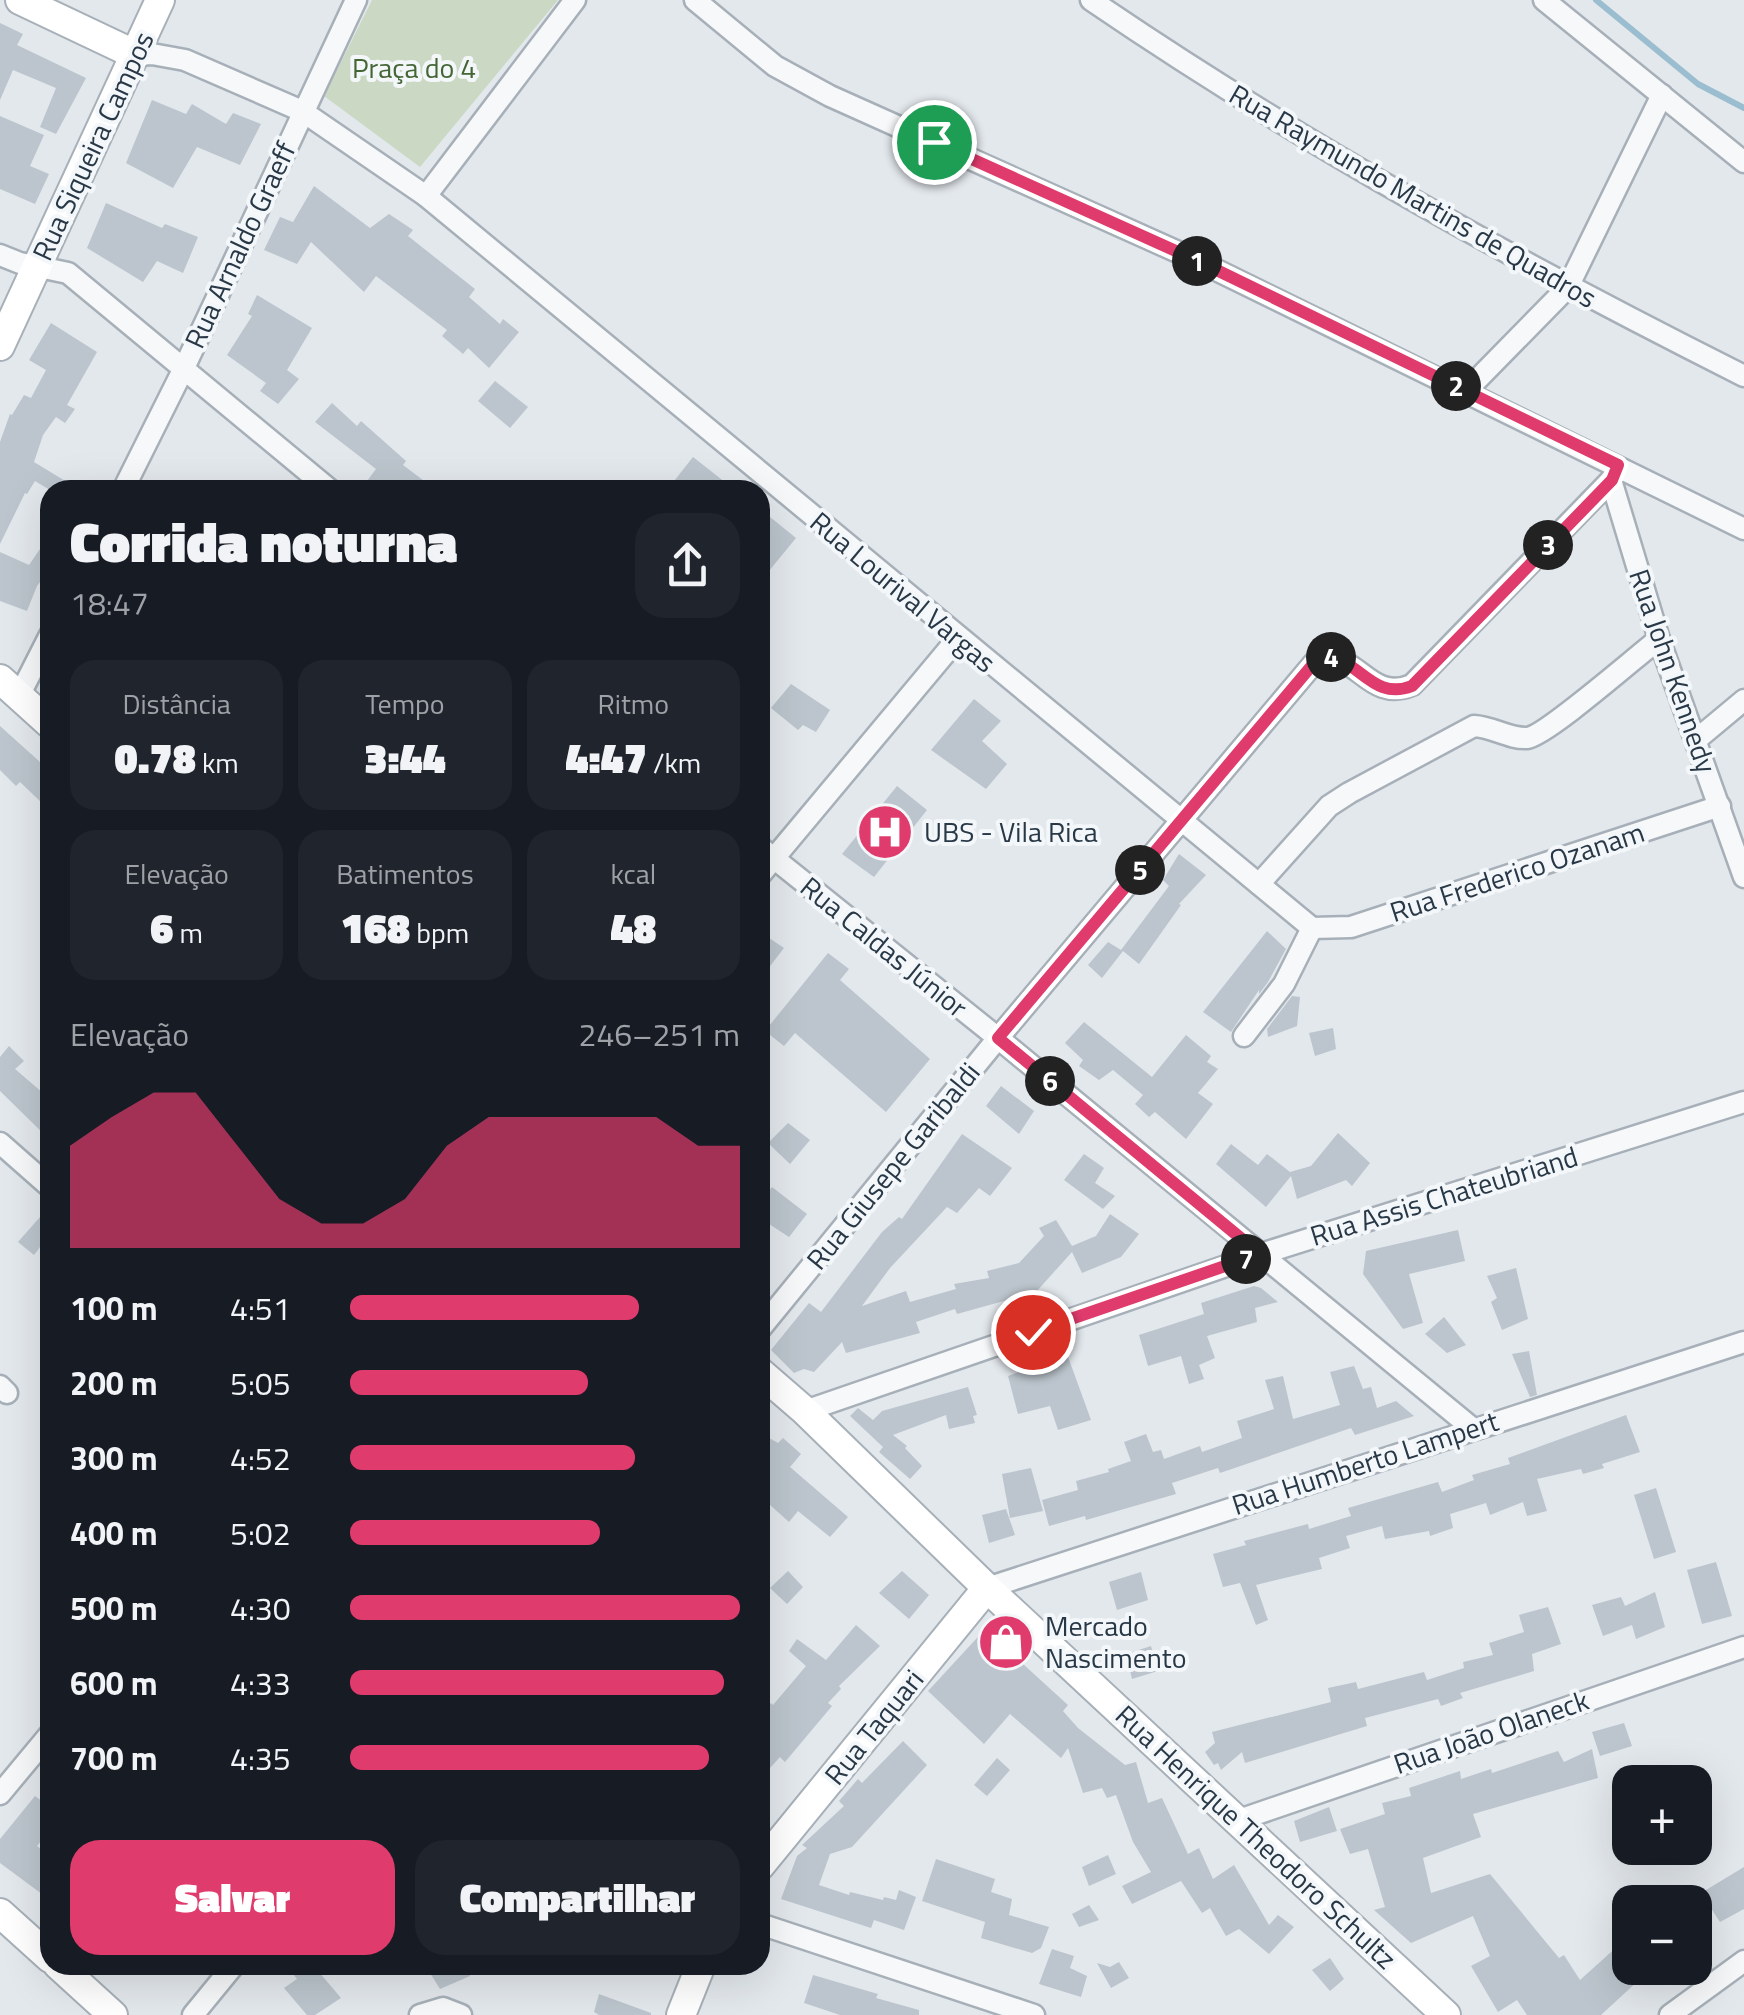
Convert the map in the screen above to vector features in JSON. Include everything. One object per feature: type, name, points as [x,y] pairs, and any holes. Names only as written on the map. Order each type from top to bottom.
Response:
[{"type":"street","points":[[20,0],[136,55]]},
{"type":"street","name":"Rua Siqueira Campos","points":[[0,346],[160,0]]},
{"type":"street","name":"Rua Arnaldo Graeff","points":[[127,480],[184,368],[356,0]]},
{"type":"street","points":[[426,196],[575,0]]},
{"type":"street","points":[[695,0],[775,66],[830,96],[1040,188],[1466,391],[1615,473],[1744,529]]},
{"type":"street","name":"Rua Raymundo Martins de Quadros","points":[[1091,0],[1200,75],[1305,139],[1568,288],[1744,376]]},
{"type":"street","points":[[1544,0],[1744,162]]},
{"type":"street","name":"Rua Lourival Vargas","points":[[136,55],[186,60],[302,111],[426,196],[768,480]]},
{"type":"street","points":[[1466,391],[1568,288],[1662,95]]},
{"type":"street","points":[[0,255],[68,273],[318,480]]},
{"type":"street","name":"Rua John Kennedy","points":[[1615,473],[1659,639],[1744,877]]},
{"type":"street","name":"Rua Giusepe Garibaldi","points":[[770,1317],[998,1038],[1314,663],[1326,657],[1340,658],[1385,690],[1412,686],[1615,473]]},
{"type":"street","name":"Rua Lourival Vargas","points":[[770,482],[1312,928]]},
{"type":"street","points":[[770,853],[958,638]]},
{"type":"street","points":[[1258,884],[1311,824],[1349,792],[1474,726],[1525,738],[1537,736],[1659,639]]},
{"type":"street","points":[[40,648],[10,688],[40,715]]},
{"type":"street","points":[[1696,740],[1744,700]]},
{"type":"street","name":"Rua Frederico Ozanam","points":[[1312,928],[1350,927],[1720,806]]},
{"type":"street","name":"Rua Caldas Júnior","points":[[770,865],[998,1038],[1472,1428]]},
{"type":"street","points":[[1244,1036],[1284,984],[1312,928]]},
{"type":"street","name":"Rua Assis Chateubriand","points":[[805,1411],[1260,1254],[1744,1102]]},
{"type":"street","points":[[0,1142],[40,1178]]},
{"type":"street","name":"Rua Humberto Lampert","points":[[987,1588],[1744,1342]]},
{"type":"street","name":"Rua Henrique Theodoro Schultz","points":[[770,1381],[1446,2015]]},
{"type":"street","name":"Rua Taquari","points":[[770,1854],[987,1588]]},
{"type":"street","name":"Rua João Olaneck","points":[[1240,1820],[1318,1790],[1744,1648]]},
{"type":"street","points":[[0,1794],[40,1746]]},
{"type":"street","points":[[0,1913],[40,1949]]},
{"type":"street","points":[[770,1927],[1034,2015]]},
{"type":"street","points":[[1670,2015],[1744,1961]]},
{"type":"street","points":[[69,1975],[113,2015]]},
{"type":"street","points":[[194,2015],[226,1975]]},
{"type":"street","points":[[681,2015],[697,1975]]},
{"type":"street","points":[[420,2015],[443,2008],[461,2015]]},
{"type":"green space","name":"Praça do 4","points":[[372,0],[558,0],[420,167],[324,96]]},
{"type":"building","points":[[0,23],[23,34],[17,45],[86,78],[56,134],[40,127],[56,88],[13,70],[0,100]]},
{"type":"building","points":[[152,100],[186,114],[192,104],[226,124],[233,113],[261,124],[240,165],[197,147],[173,188],[126,163]]},
{"type":"building","points":[[0,116],[44,135],[30,166],[49,174],[35,204],[0,189]]},
{"type":"building","points":[[314,186],[370,228],[389,214],[413,230],[408,236],[475,289],[469,297],[500,324],[503,319],[519,332],[489,368],[468,348],[463,354],[442,336],[447,330],[376,276],[364,292],[311,242],[297,264],[264,250],[280,217],[293,222]]},
{"type":"building","points":[[106,203],[162,228],[165,224],[198,237],[183,273],[157,261],[143,282],[87,248]]},
{"type":"building","points":[[257,295],[312,328],[287,370],[299,379],[278,404],[260,391],[266,383],[227,355],[252,316],[248,314]]},
{"type":"building","points":[[51,323],[97,352],[67,405],[75,409],[65,423],[56,417],[43,435],[34,462],[64,480],[40,480],[40,484],[35,481],[0,544],[0,442],[10,414],[24,395],[31,398],[46,370],[29,360]]},
{"type":"building","points":[[495,381],[528,407],[510,428],[478,401]]},
{"type":"building","points":[[332,403],[357,426],[361,421],[423,480],[368,480],[376,469],[315,422]]},
{"type":"building","points":[[693,457],[722,480],[675,480]]},
{"type":"building","points":[[770,517],[796,538],[770,570]]},
{"type":"building","points":[[40,549],[40,582],[27,611],[0,601],[0,552],[29,565]]},
{"type":"building","points":[[791,684],[830,710],[816,732],[803,725],[798,730],[771,708]]},
{"type":"building","points":[[974,699],[1001,721],[982,741],[1007,764],[986,789],[931,750]]},
{"type":"building","points":[[0,726],[40,762],[40,801],[20,782],[16,786],[0,770]]},
{"type":"building","name":"UBS - Vila Rica","points":[[897,786],[927,810],[874,877],[842,854]]},
{"type":"building","points":[[1179,854],[1206,875],[1179,904],[1139,964],[1123,951],[1102,978],[1088,965],[1108,942],[1121,950],[1169,886],[1163,880]]},
{"type":"building","points":[[1267,931],[1286,949],[1268,982],[1231,1032],[1203,1012]]},
{"type":"building","points":[[770,939],[784,948],[770,966]]},
{"type":"building","points":[[828,953],[849,969],[840,980],[930,1059],[886,1112],[795,1033],[784,1046],[770,1035],[770,1025]]},
{"type":"building","points":[[1292,996],[1300,997],[1297,1026],[1268,1037],[1267,1029]]},
{"type":"building","points":[[1084,1022],[1152,1077],[1186,1035],[1211,1056],[1207,1062],[1218,1069],[1198,1093],[1213,1104],[1186,1139],[1155,1112],[1149,1117],[1135,1104],[1143,1095],[1113,1070],[1099,1080],[1079,1066],[1083,1060],[1065,1043]]},
{"type":"building","points":[[1333,1028],[1336,1049],[1315,1056],[1309,1033]]},
{"type":"building","points":[[9,1046],[24,1061],[15,1069],[40,1090],[40,1130],[0,1091],[0,1057]]},
{"type":"building","points":[[1001,1086],[1034,1111],[1019,1134],[986,1106]]},
{"type":"building","points":[[788,1123],[810,1140],[790,1164],[770,1141]]},
{"type":"building","points":[[1338,1133],[1370,1163],[1352,1186],[1346,1180],[1297,1199],[1291,1176],[1266,1207],[1216,1164],[1231,1144],[1258,1165],[1267,1154],[1290,1172],[1311,1166]]},
{"type":"building","points":[[962,1134],[1012,1168],[990,1196],[979,1188],[957,1213],[947,1207],[890,1268],[862,1306],[906,1291],[910,1302],[956,1289],[954,1284],[989,1278],[987,1271],[1019,1263],[1044,1236],[1039,1228],[1056,1220],[1072,1246],[1096,1236],[1110,1214],[1139,1234],[1121,1257],[1082,1273],[1072,1252],[1036,1292],[957,1314],[955,1309],[916,1322],[920,1333],[846,1353],[842,1342],[814,1372],[804,1369],[794,1373],[771,1350],[809,1303],[821,1312],[882,1232],[899,1217],[902,1219]]},
{"type":"building","points":[[1084,1154],[1104,1168],[1095,1183],[1115,1196],[1103,1209],[1064,1180]]},
{"type":"building","points":[[772,1187],[807,1214],[789,1237],[770,1225]]},
{"type":"building","points":[[40,1217],[40,1247],[34,1255],[18,1242]]},
{"type":"building","points":[[1458,1230],[1465,1261],[1409,1274],[1423,1323],[1403,1329],[1363,1274],[1366,1251]]},
{"type":"building","points":[[1516,1268],[1528,1319],[1502,1330],[1491,1302],[1497,1298],[1487,1276]]},
{"type":"building","points":[[1254,1286],[1278,1302],[1255,1308],[1257,1322],[1207,1336],[1215,1358],[1199,1365],[1204,1379],[1189,1384],[1181,1356],[1148,1366],[1139,1335],[1204,1314],[1201,1303]]},
{"type":"building","points":[[1444,1317],[1466,1345],[1447,1353],[1425,1334]]},
{"type":"building","points":[[1529,1351],[1537,1395],[1530,1397],[1512,1354]]},
{"type":"building","points":[[1067,1354],[1091,1420],[1058,1430],[1050,1406],[1018,1414],[1008,1376]]},
{"type":"building","points":[[1354,1366],[1363,1389],[1371,1387],[1377,1408],[1396,1401],[1414,1416],[1355,1435],[1351,1428],[1220,1473],[1218,1468],[1172,1483],[1176,1494],[1086,1520],[1085,1516],[1049,1526],[1042,1500],[1078,1490],[1076,1481],[1131,1461],[1124,1442],[1146,1434],[1153,1452],[1161,1450],[1164,1459],[1200,1446],[1202,1452],[1242,1438],[1237,1421],[1274,1409],[1265,1380],[1283,1376],[1293,1419],[1340,1405],[1330,1372]]},
{"type":"building","points":[[968,1387],[977,1415],[973,1416],[975,1423],[949,1429],[946,1415],[893,1435],[922,1466],[910,1479],[879,1452],[883,1447],[850,1416],[858,1408],[873,1420],[882,1411]]},
{"type":"building","points":[[1626,1415],[1640,1452],[1583,1474],[1581,1469],[1537,1479],[1547,1511],[1527,1516],[1523,1502],[1490,1515],[1486,1503],[1450,1514],[1453,1528],[1430,1536],[1429,1531],[1385,1539],[1382,1526],[1346,1536],[1350,1548],[1319,1558],[1322,1569],[1256,1585],[1268,1620],[1256,1625],[1240,1583],[1223,1587],[1213,1554],[1246,1545],[1244,1541],[1308,1524],[1309,1529],[1351,1516],[1348,1508],[1438,1482],[1442,1492],[1474,1480],[1472,1475],[1510,1464],[1508,1458]]},
{"type":"building","points":[[783,1438],[801,1454],[790,1467],[848,1517],[830,1537],[798,1511],[789,1522],[770,1505],[770,1439],[778,1443]]},
{"type":"building","points":[[1031,1468],[1043,1511],[1010,1518],[1002,1474]]},
{"type":"building","points":[[1656,1488],[1676,1552],[1654,1559],[1634,1495]]},
{"type":"building","points":[[1006,1509],[1015,1535],[989,1543],[982,1515]]},
{"type":"building","points":[[1716,1562],[1732,1616],[1702,1624],[1687,1570]]},
{"type":"building","points":[[788,1571],[803,1587],[787,1604],[770,1588]]},
{"type":"building","points":[[902,1571],[929,1595],[909,1619],[879,1593]]},
{"type":"building","points":[[1141,1572],[1148,1600],[1117,1610],[1109,1582]]},
{"type":"building","points":[[1655,1592],[1665,1627],[1636,1639],[1632,1625],[1603,1636],[1592,1605],[1621,1597],[1625,1606]]},
{"type":"building","points":[[1548,1607],[1561,1644],[1532,1654],[1534,1671],[1460,1693],[1463,1698],[1441,1706],[1438,1699],[1365,1718],[1367,1726],[1245,1763],[1242,1752],[1221,1770],[1205,1752],[1215,1743],[1212,1732],[1331,1702],[1328,1688],[1356,1682],[1358,1689],[1424,1672],[1427,1680],[1464,1668],[1463,1662],[1493,1655],[1489,1643],[1524,1632],[1519,1615]]},
{"type":"building","points":[[856,1625],[880,1646],[839,1686],[841,1689],[828,1703],[832,1706],[785,1762],[780,1757],[770,1768],[770,1704],[806,1666],[789,1651],[797,1639],[826,1660]]},
{"type":"building","points":[[988,1626],[1068,1705],[1063,1711],[1078,1728],[1125,1765],[1136,1762],[1148,1803],[1162,1798],[1188,1854],[1199,1848],[1213,1879],[1234,1865],[1269,1925],[1278,1915],[1294,1927],[1269,1954],[1239,1929],[1226,1936],[1210,1908],[1202,1913],[1181,1881],[1132,1904],[1122,1886],[1151,1872],[1133,1842],[1116,1795],[1107,1798],[1102,1788],[1083,1793],[1068,1748],[1061,1758],[1010,1714],[984,1744],[928,1691]]},
{"type":"building","points":[[1151,1646],[1158,1671],[1132,1679],[1126,1654]]},
{"type":"building","points":[[1624,1723],[1632,1746],[1600,1756],[1592,1732]]},
{"type":"building","points":[[903,1741],[927,1765],[852,1847],[830,1854],[819,1885],[883,1900],[896,1900],[899,1890],[916,1897],[904,1930],[874,1920],[871,1928],[781,1899],[797,1856],[807,1848],[802,1845],[844,1806],[839,1801],[858,1779],[862,1783]]},
{"type":"building","points":[[1592,1749],[1598,1778],[1473,1814],[1481,1837],[1423,1858],[1431,1893],[1490,1874],[1559,1958],[1564,1955],[1580,1980],[1612,1951],[1612,1985],[1634,1985],[1601,2015],[1527,2015],[1517,2000],[1498,2012],[1471,1966],[1490,1956],[1473,1916],[1411,1943],[1374,1910],[1385,1907],[1368,1849],[1350,1854],[1340,1829],[1385,1814],[1382,1803],[1411,1796],[1409,1788],[1460,1771],[1461,1779],[1491,1769],[1492,1773],[1558,1751],[1564,1762]]},
{"type":"building","points":[[997,1758],[1010,1770],[987,1796],[974,1785]]},
{"type":"building","points":[[35,1796],[40,1800],[40,1893],[0,1863],[0,1839]]},
{"type":"building","points":[[1329,1807],[1337,1831],[1300,1842],[1294,1821]]},
{"type":"building","points":[[1108,1855],[1116,1874],[1089,1886],[1082,1867]]},
{"type":"building","points":[[936,1859],[995,1879],[991,1892],[1012,1899],[1009,1915],[1049,1927],[1041,1948],[1032,1953],[981,1938],[985,1922],[922,1901]]},
{"type":"building","points":[[1744,1867],[1744,1909],[1720,1922],[1712,1910],[1712,1886]]},
{"type":"building","points":[[1089,1905],[1099,1920],[1079,1927],[1072,1914]]},
{"type":"building","points":[[1052,1949],[1074,1956],[1070,1968],[1087,1976],[1081,1997],[1039,1984]]},
{"type":"building","points":[[1330,1958],[1344,1979],[1330,1991],[1312,1970]]},
{"type":"building","points":[[1119,1962],[1129,1978],[1111,1988],[1097,1963],[1110,1967]]},
{"type":"building","points":[[294,1975],[321,1975],[341,1998],[315,2015],[307,2015],[284,1988],[297,1979]]},
{"type":"building","points":[[431,1975],[470,1976],[440,1989]]},
{"type":"building","points":[[813,1975],[878,1994],[876,1998],[919,2010],[919,2015],[840,2015],[804,2003]]},
{"type":"building","points":[[599,1994],[651,2015],[599,2015],[594,2012]]},
{"type":"waterway","points":[[1596,0],[1698,84],[1744,108]]},
{"type":"place","name":"UBS - Vila Rica","points":[[885,832]]},
{"type":"place","name":"Mercado Nascimento","points":[[1006,1642]]},
{"type":"route","points":[[934,142],[1198,261],[1618,465],[1612,480],[1412,686],[1385,690],[1340,658],[1326,657],[1314,663],[998,1038],[1260,1254],[1033,1332]]}]
